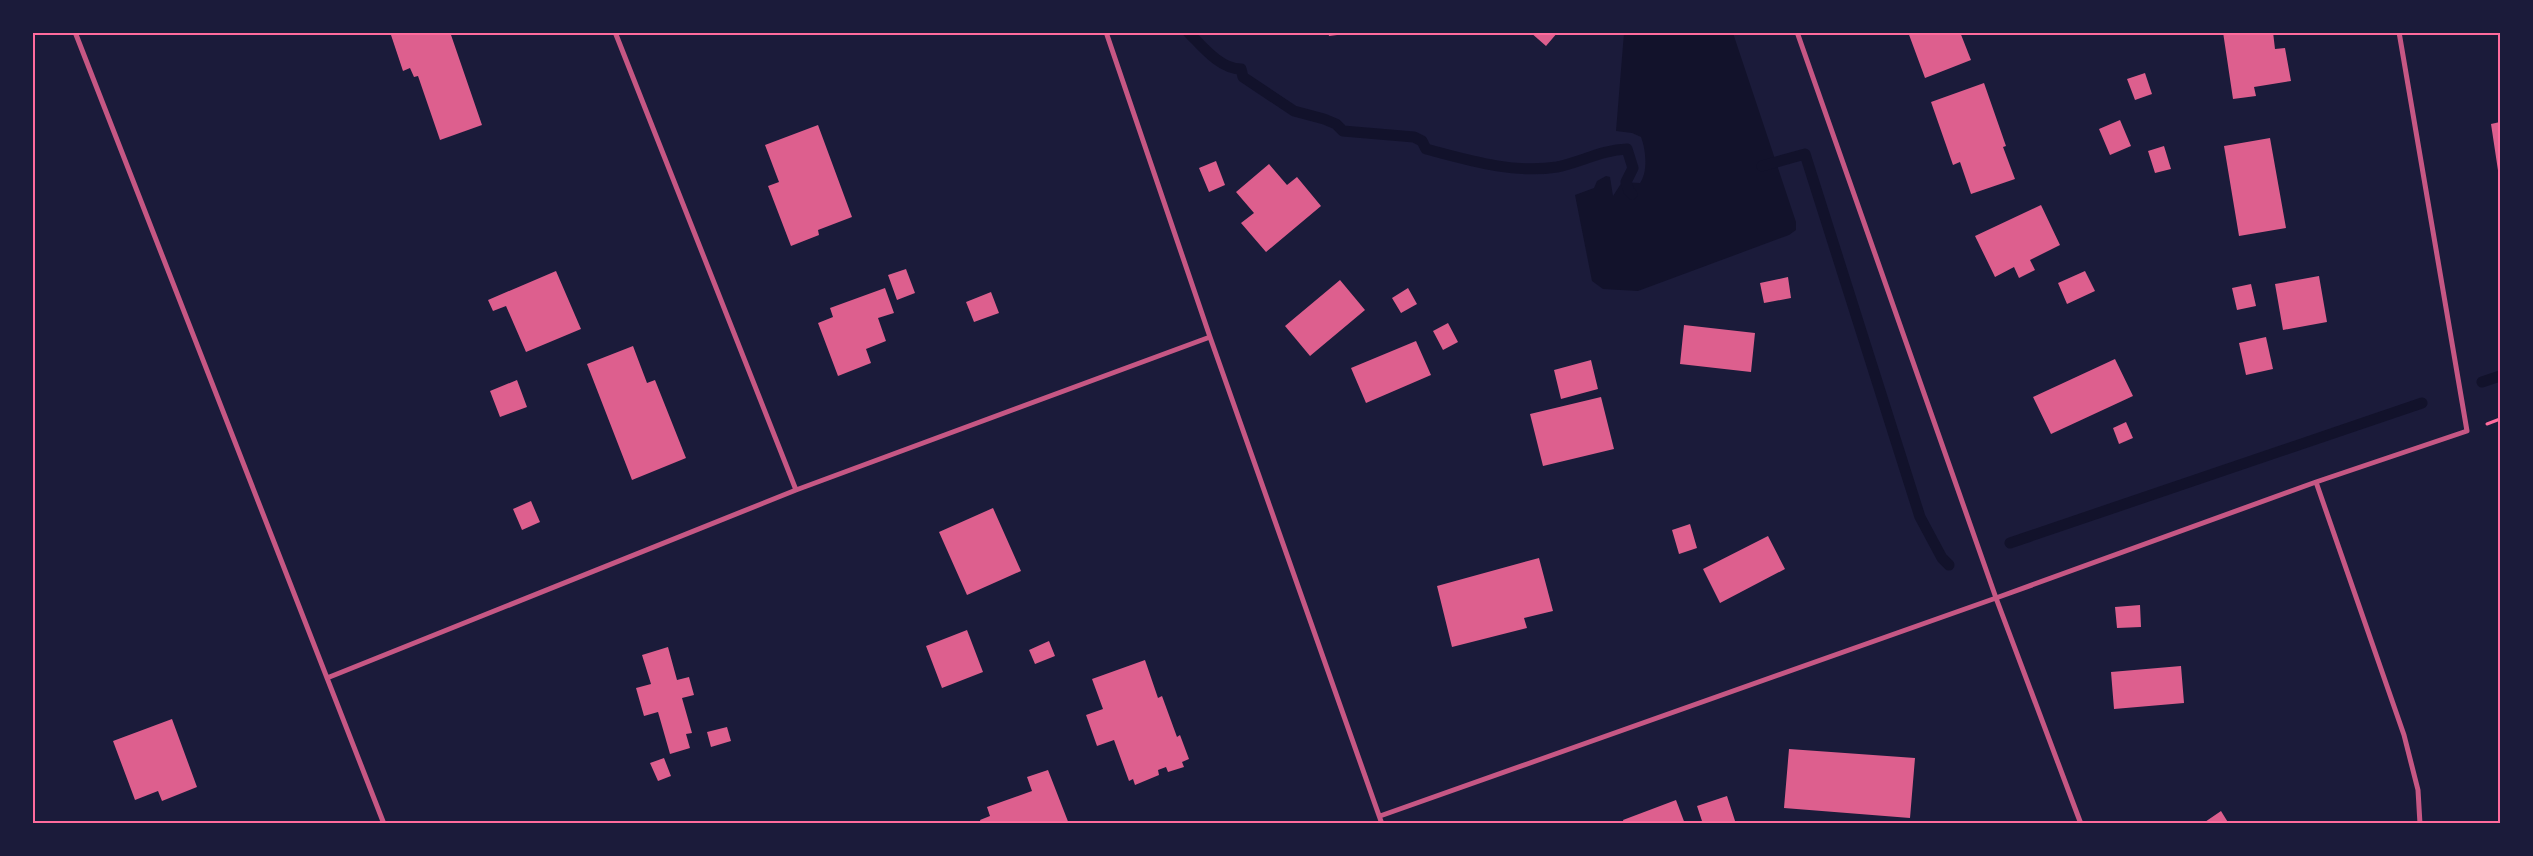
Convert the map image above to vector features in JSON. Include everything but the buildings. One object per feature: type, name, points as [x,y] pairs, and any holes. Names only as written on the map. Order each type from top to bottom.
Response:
[{"type":"street","points":[[75,32],[384,824]]},
{"type":"street","points":[[615,32],[796,490]]},
{"type":"street","points":[[1106,32],[1210,337],[1382,824]]},
{"type":"street","points":[[1797,32],[1996,598],[2081,824]]},
{"type":"street","points":[[1380,816],[1996,598],[2316,482],[2467,431],[2399,32]]},
{"type":"street","points":[[327,678],[796,490],[1210,337]]},
{"type":"street","points":[[2316,482],[2404,735],[2418,790],[2420,824]]},
{"type":"shaded area","points":[[1624,33],[1733,33],[1796,222],[1796,230],[1789,235],[1638,291],[1603,289],[1592,281],[1575,195],[1594,188],[1597,181],[1606,176],[1610,177],[1613,196],[1622,182],[1640,183],[1645,167],[1645,154],[1641,137],[1632,133],[1616,131]]},
{"type":"waterway","points":[[1188,32],[1205,50],[1219,61],[1233,68],[1241,69],[1243,77],[1294,111],[1324,119],[1336,124],[1343,131],[1414,137],[1422,141],[1426,149],[1491,165],[1524,169],[1557,167],[1600,154],[1627,149],[1633,168],[1626,182],[1632,194]]},
{"type":"waterway","points":[[1762,166],[1805,154],[1920,517],[1942,558],[1949,565]]},
{"type":"waterway","points":[[2482,382],[2500,376]]},
{"type":"waterway","points":[[2010,543],[2422,403]]}]
